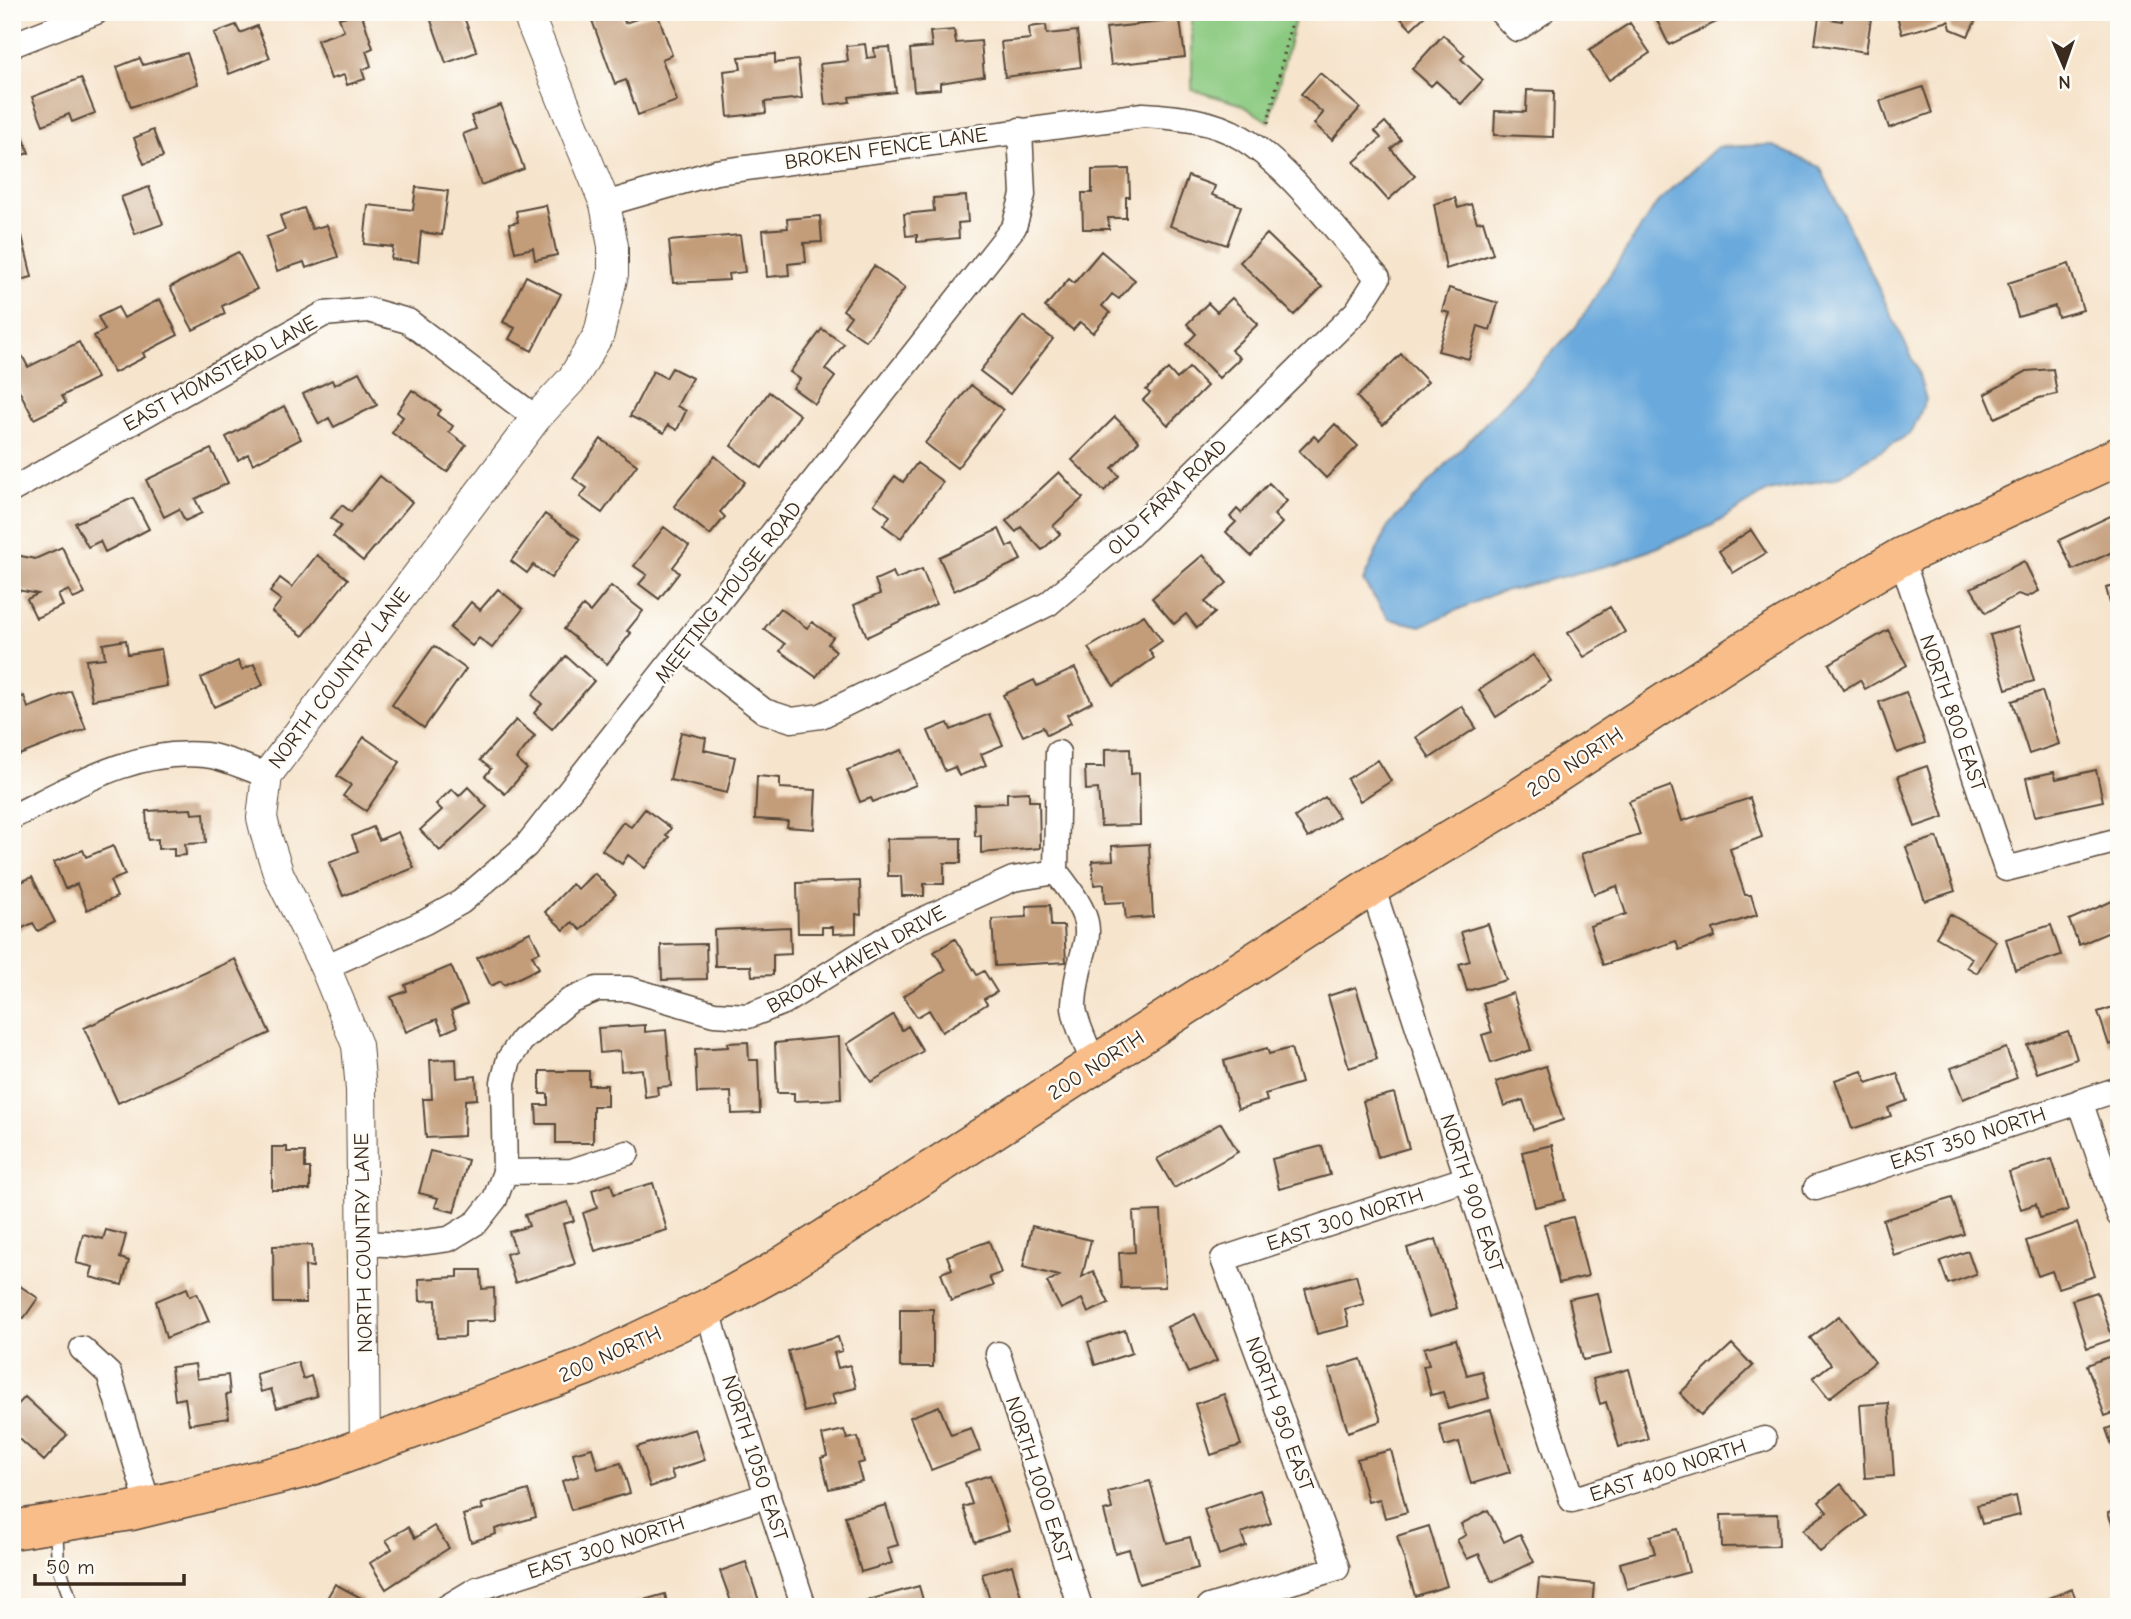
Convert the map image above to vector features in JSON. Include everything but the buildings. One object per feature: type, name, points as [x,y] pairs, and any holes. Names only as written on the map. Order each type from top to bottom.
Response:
[{"type":"main road","name":"200 NORTH","points":[[12,1530],[149,1507],[267,1479],[541,1384],[708,1308],[773,1272],[1372,886],[1513,802],[1748,648],[1901,557],[2119,456]]},
{"type":"street","points":[[12,45],[96,12]]},
{"type":"street","name":"NORTH COUNTRY LANE","points":[[365,1446],[364,1243],[357,1045],[325,967],[279,875],[262,818],[267,775],[536,418],[573,378],[599,334],[613,274],[613,246],[605,204],[527,12]]},
{"type":"street","points":[[1501,12],[1517,29],[1542,12]]},
{"type":"street","name":"BROKEN FENCE LANE","points":[[605,204],[716,172],[1143,115],[1172,117]]},
{"type":"street","name":"OLD FARM ROAD","points":[[683,648],[764,712],[792,720],[821,716],[1048,604],[1132,534],[1357,311],[1377,278],[1291,182],[1266,156],[1241,137],[1210,124],[1172,117]]},
{"type":"street","name":"MEETING HOUSE ROAD","points":[[325,967],[425,922],[461,902],[526,846],[1014,227],[1023,195],[1020,130]]},
{"type":"street","name":"EAST HOMSTEAD LANE","points":[[12,490],[324,314],[368,310],[408,321],[536,418]]},
{"type":"street","name":"NORTH 800 EAST","points":[[1901,557],[2006,869],[2119,841]]},
{"type":"street","points":[[1058,753],[1056,872],[1078,900],[1090,930],[1074,1006],[1094,1066]]},
{"type":"street","points":[[12,817],[116,766],[164,755],[207,755],[267,775]]},
{"type":"street","name":"BROOK HAVEN DRIVE","points":[[364,1243],[404,1245],[449,1239],[477,1222],[495,1199],[505,1172],[503,1082],[509,1059],[522,1040],[569,1000],[597,989],[629,989],[714,1014],[748,1016],[784,1002],[907,927],[1013,879],[1056,872]]},
{"type":"street","name":"NORTH 900 EAST","points":[[1372,886],[1572,1500]]},
{"type":"street","name":"EAST 350 NORTH","points":[[1816,1188],[2119,1088]]},
{"type":"street","points":[[2080,1101],[2119,1215]]},
{"type":"street","points":[[505,1172],[572,1171],[627,1153]]},
{"type":"street","name":"EAST 300 NORTH","points":[[1223,1259],[1468,1178]]},
{"type":"street","name":"NORTH 950 EAST","points":[[1209,1607],[1337,1568],[1223,1259]]},
{"type":"street","name":"NORTH 1050 EAST","points":[[708,1308],[804,1607]]},
{"type":"street","points":[[82,1349],[109,1374],[149,1507]]},
{"type":"street","name":"NORTH 1000 EAST","points":[[998,1354],[1080,1607]]},
{"type":"street","name":"EAST 400 NORTH","points":[[1572,1500],[1764,1439]]},
{"type":"street","name":"EAST 300 NORTH","points":[[447,1607],[477,1588],[768,1495]]},
{"type":"lane","points":[[56,1524],[58,1563],[73,1607]]},
{"type":"path","points":[[1268,123],[1294,12]]},
{"type":"green space","points":[[1192,12],[1297,12],[1269,122],[1240,104],[1192,90]]},
{"type":"water","points":[[1771,145],[1820,167],[1917,368],[1926,400],[1911,433],[1835,478],[1768,491],[1711,526],[1618,563],[1496,593],[1421,626],[1389,619],[1363,581],[1388,526],[1575,328],[1657,203],[1717,147]]}]
